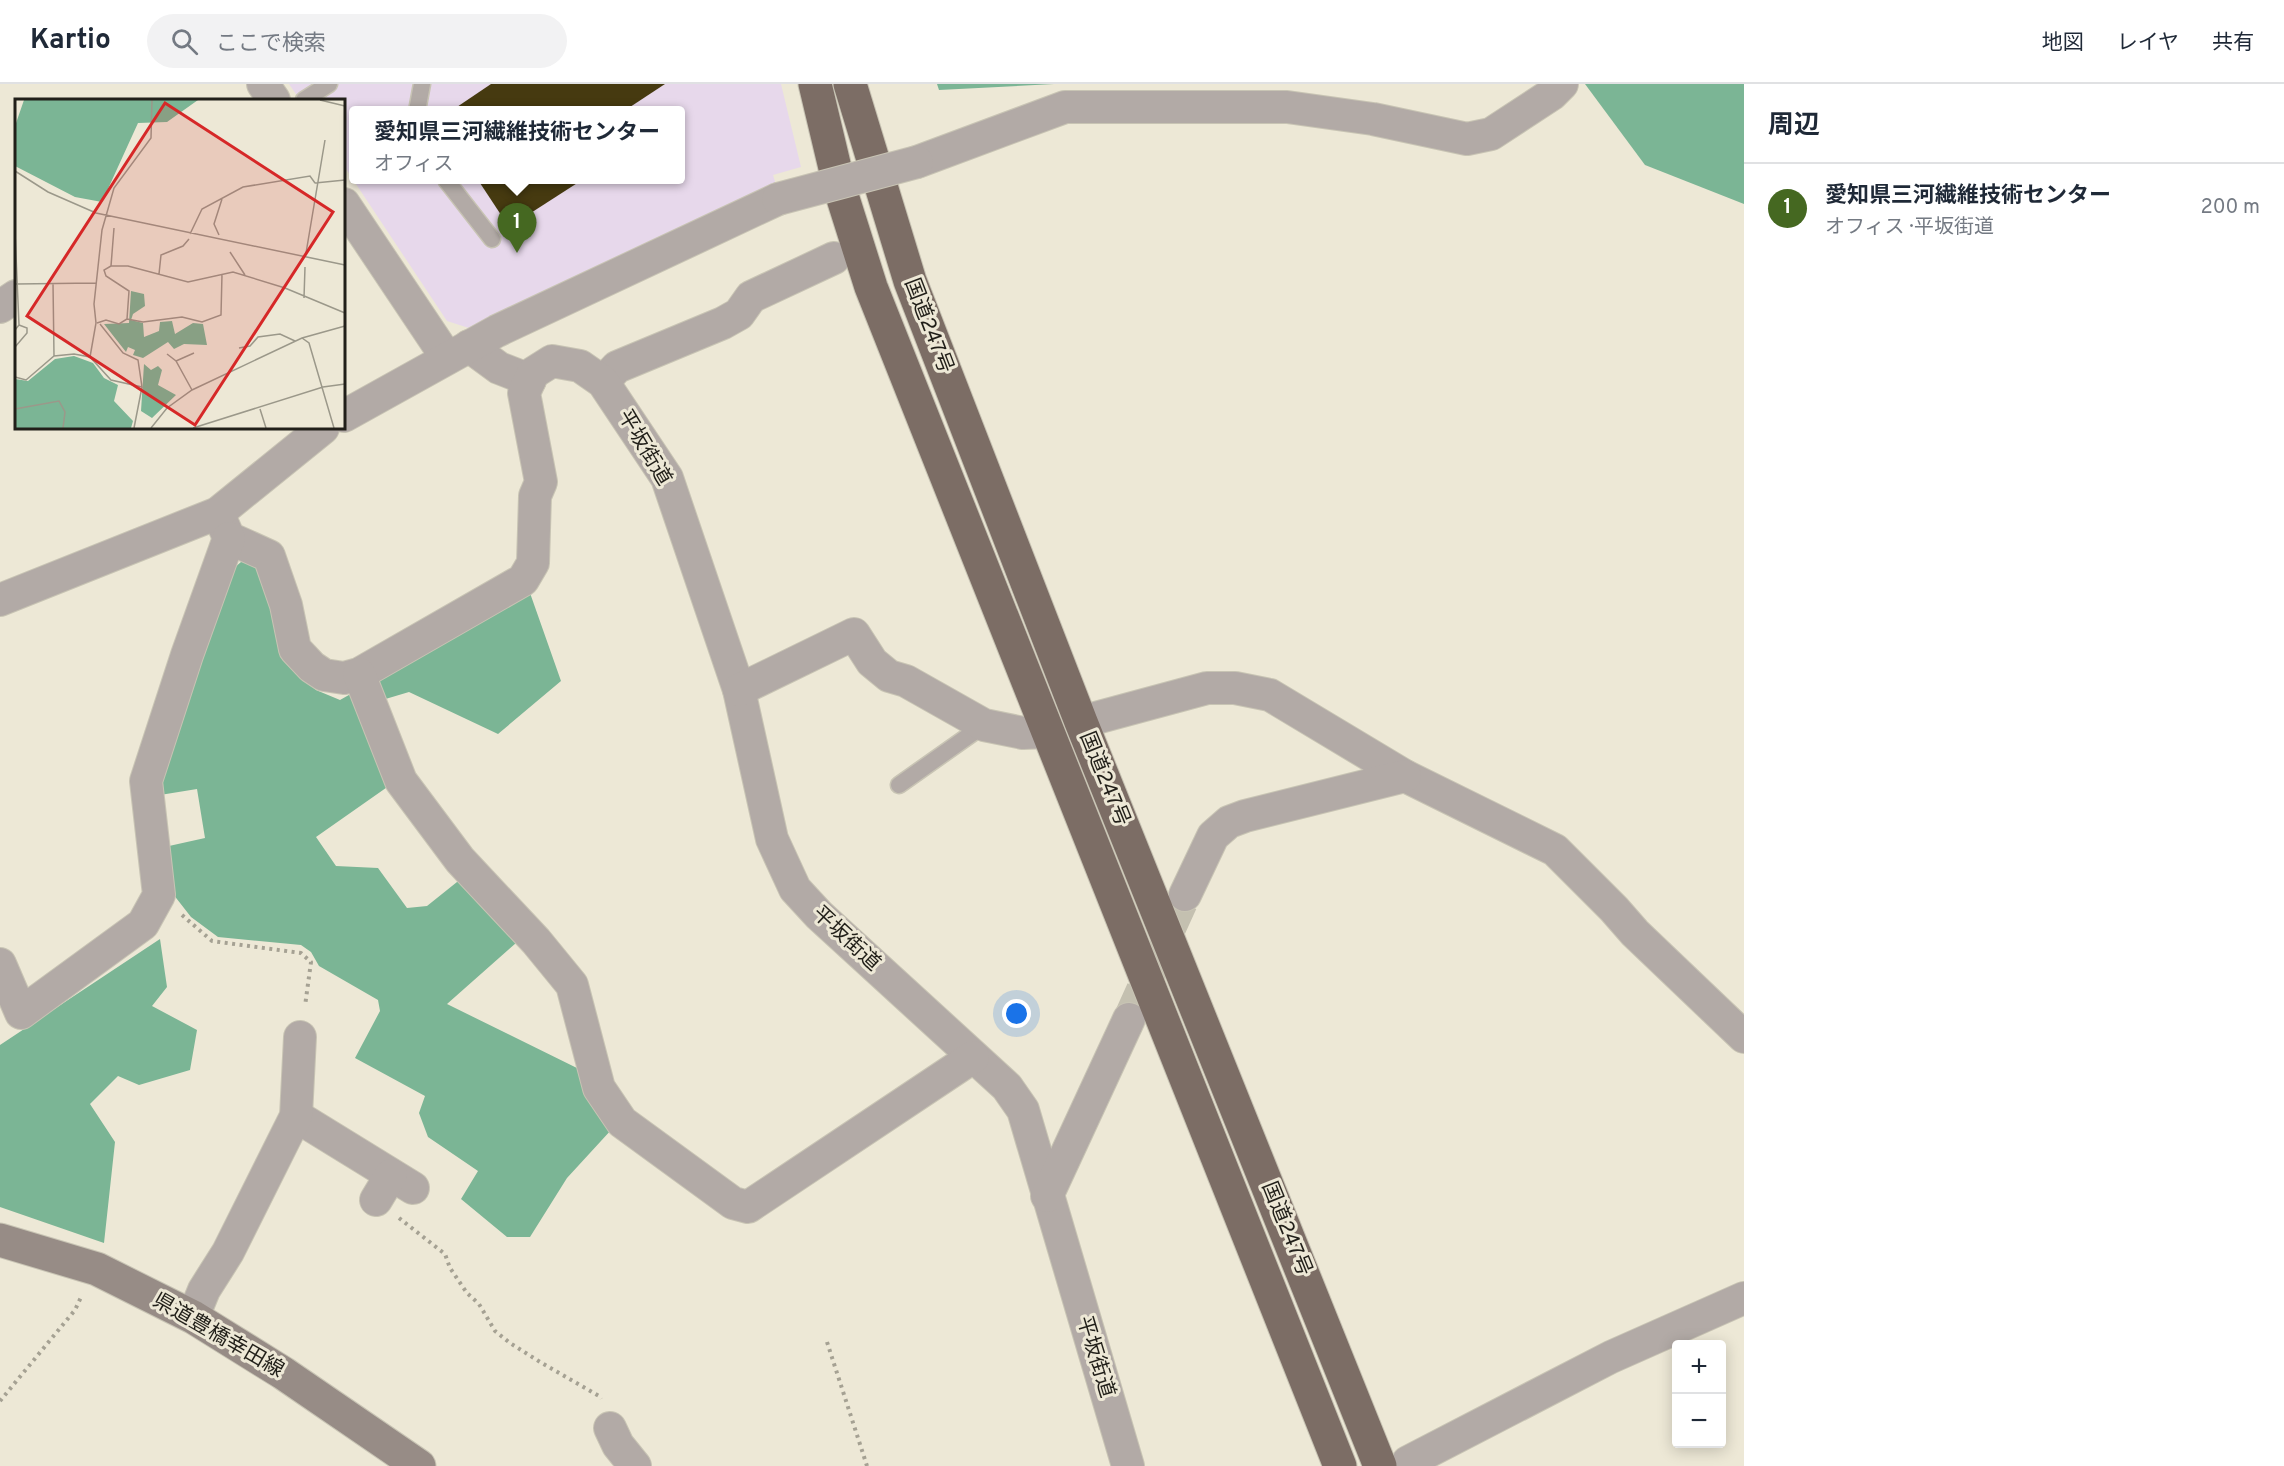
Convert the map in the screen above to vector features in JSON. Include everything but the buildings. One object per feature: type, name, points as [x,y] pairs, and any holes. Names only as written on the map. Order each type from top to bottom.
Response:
[{"type":"highway","name":"国道247号","points":[[814,84],[840,189],[871,287],[1340,1466]]},
{"type":"highway","name":"国道247号","points":[[850,84],[910,281],[1081,722],[1394,1464]]},
{"type":"main road","name":"県道豊橋幸田線","points":[[0,1240],[97,1269],[193,1317],[283,1373],[419,1466]]},
{"type":"street","points":[[263,84],[273,99]]},
{"type":"street","points":[[345,415],[458,352],[778,199],[917,162],[1065,107],[1287,107],[1373,119],[1467,139],[1491,134],[1552,94],[1562,84]]},
{"type":"street","points":[[345,205],[458,352],[530,380]]},
{"type":"street","points":[[223,525],[269,556],[286,605],[295,649],[312,667],[324,675],[344,678],[359,674],[523,580],[533,563],[535,496],[541,482],[524,393],[533,373],[552,361],[580,366],[603,382],[617,366],[723,323],[739,314],[751,297],[834,258]]},
{"type":"street","points":[[0,308],[15,297]]},
{"type":"street","name":"平坂街道","points":[[603,382],[667,478],[739,690],[772,839],[795,889],[819,915],[1007,1087],[1023,1110],[1128,1466]]},
{"type":"street","points":[[0,600],[223,525],[322,429]]},
{"type":"street","points":[[0,964],[10,1019],[143,924],[159,895],[146,781],[187,656],[223,525]]},
{"type":"street","points":[[739,690],[854,634],[872,662],[889,676],[906,681],[984,725],[1016,732],[1048,732]]},
{"type":"street","points":[[359,674],[401,781],[459,860],[536,941],[572,985],[599,1088],[622,1122],[733,1203],[748,1207],[973,1057]]},
{"type":"street","points":[[1081,722],[1207,688],[1235,688],[1270,695],[1405,776],[1555,850],[1635,933],[1744,1037]]},
{"type":"street","points":[[1185,895],[1213,836],[1229,822],[1405,776]]},
{"type":"street","points":[[1047,1196],[1130,1019]]},
{"type":"street","points":[[193,1317],[204,1290],[228,1252],[296,1116],[300,1036]]},
{"type":"street","points":[[296,1116],[393,1188]]},
{"type":"street","points":[[1394,1464],[1611,1357],[1744,1298]]},
{"type":"street","points":[[610,1428],[618,1444],[635,1466]]},
{"type":"lane","points":[[306,99],[329,84]]},
{"type":"lane","points":[[418,106],[422,84]]},
{"type":"lane","points":[[449,184],[492,239]]},
{"type":"lane","points":[[899,785],[984,725]]},
{"type":"path","points":[[159,895],[212,941],[301,953],[311,962],[300,1036]]},
{"type":"path","points":[[393,1188],[431,1242],[445,1254],[450,1268],[467,1293],[480,1304],[495,1331],[530,1356],[599,1396],[604,1405],[610,1428]]},
{"type":"path","points":[[0,1401],[75,1310],[84,1292]]},
{"type":"path","points":[[827,1342],[867,1466]]},
{"type":"shaded area","points":[[289,84],[781,84],[801,167],[773,175],[776,185],[472,329],[447,321],[356,184],[685,184],[685,106],[349,106],[349,174],[345,168],[345,99],[299,99]]},
{"type":"green space","points":[[937,84],[1054,84],[939,90]]},
{"type":"green space","points":[[1585,84],[1744,84],[1744,204],[1645,165]]},
{"type":"green space","points":[[241,562],[254,563],[263,567],[294,668],[316,690],[340,700],[530,593],[561,681],[498,734],[409,692],[362,706],[393,783],[316,837],[336,866],[378,868],[407,908],[427,906],[462,878],[516,943],[447,1004],[583,1071],[612,1129],[567,1178],[530,1237],[507,1237],[461,1199],[478,1171],[428,1137],[419,1113],[425,1096],[355,1058],[380,1011],[378,1000],[319,966],[311,952],[301,945],[218,937],[191,917],[173,894],[169,846],[205,838],[197,789],[160,795],[162,764],[234,568]]},
{"type":"green space","points":[[160,939],[167,987],[152,1006],[197,1030],[190,1070],[139,1085],[118,1076],[90,1104],[115,1142],[104,1243],[0,1207],[0,1045]]},
{"type":"tunnel","points":[[1129,1019],[1185,895]]},
{"type":"place","name":"愛知県三河繊維技術センター","points":[[517,253]]}]
